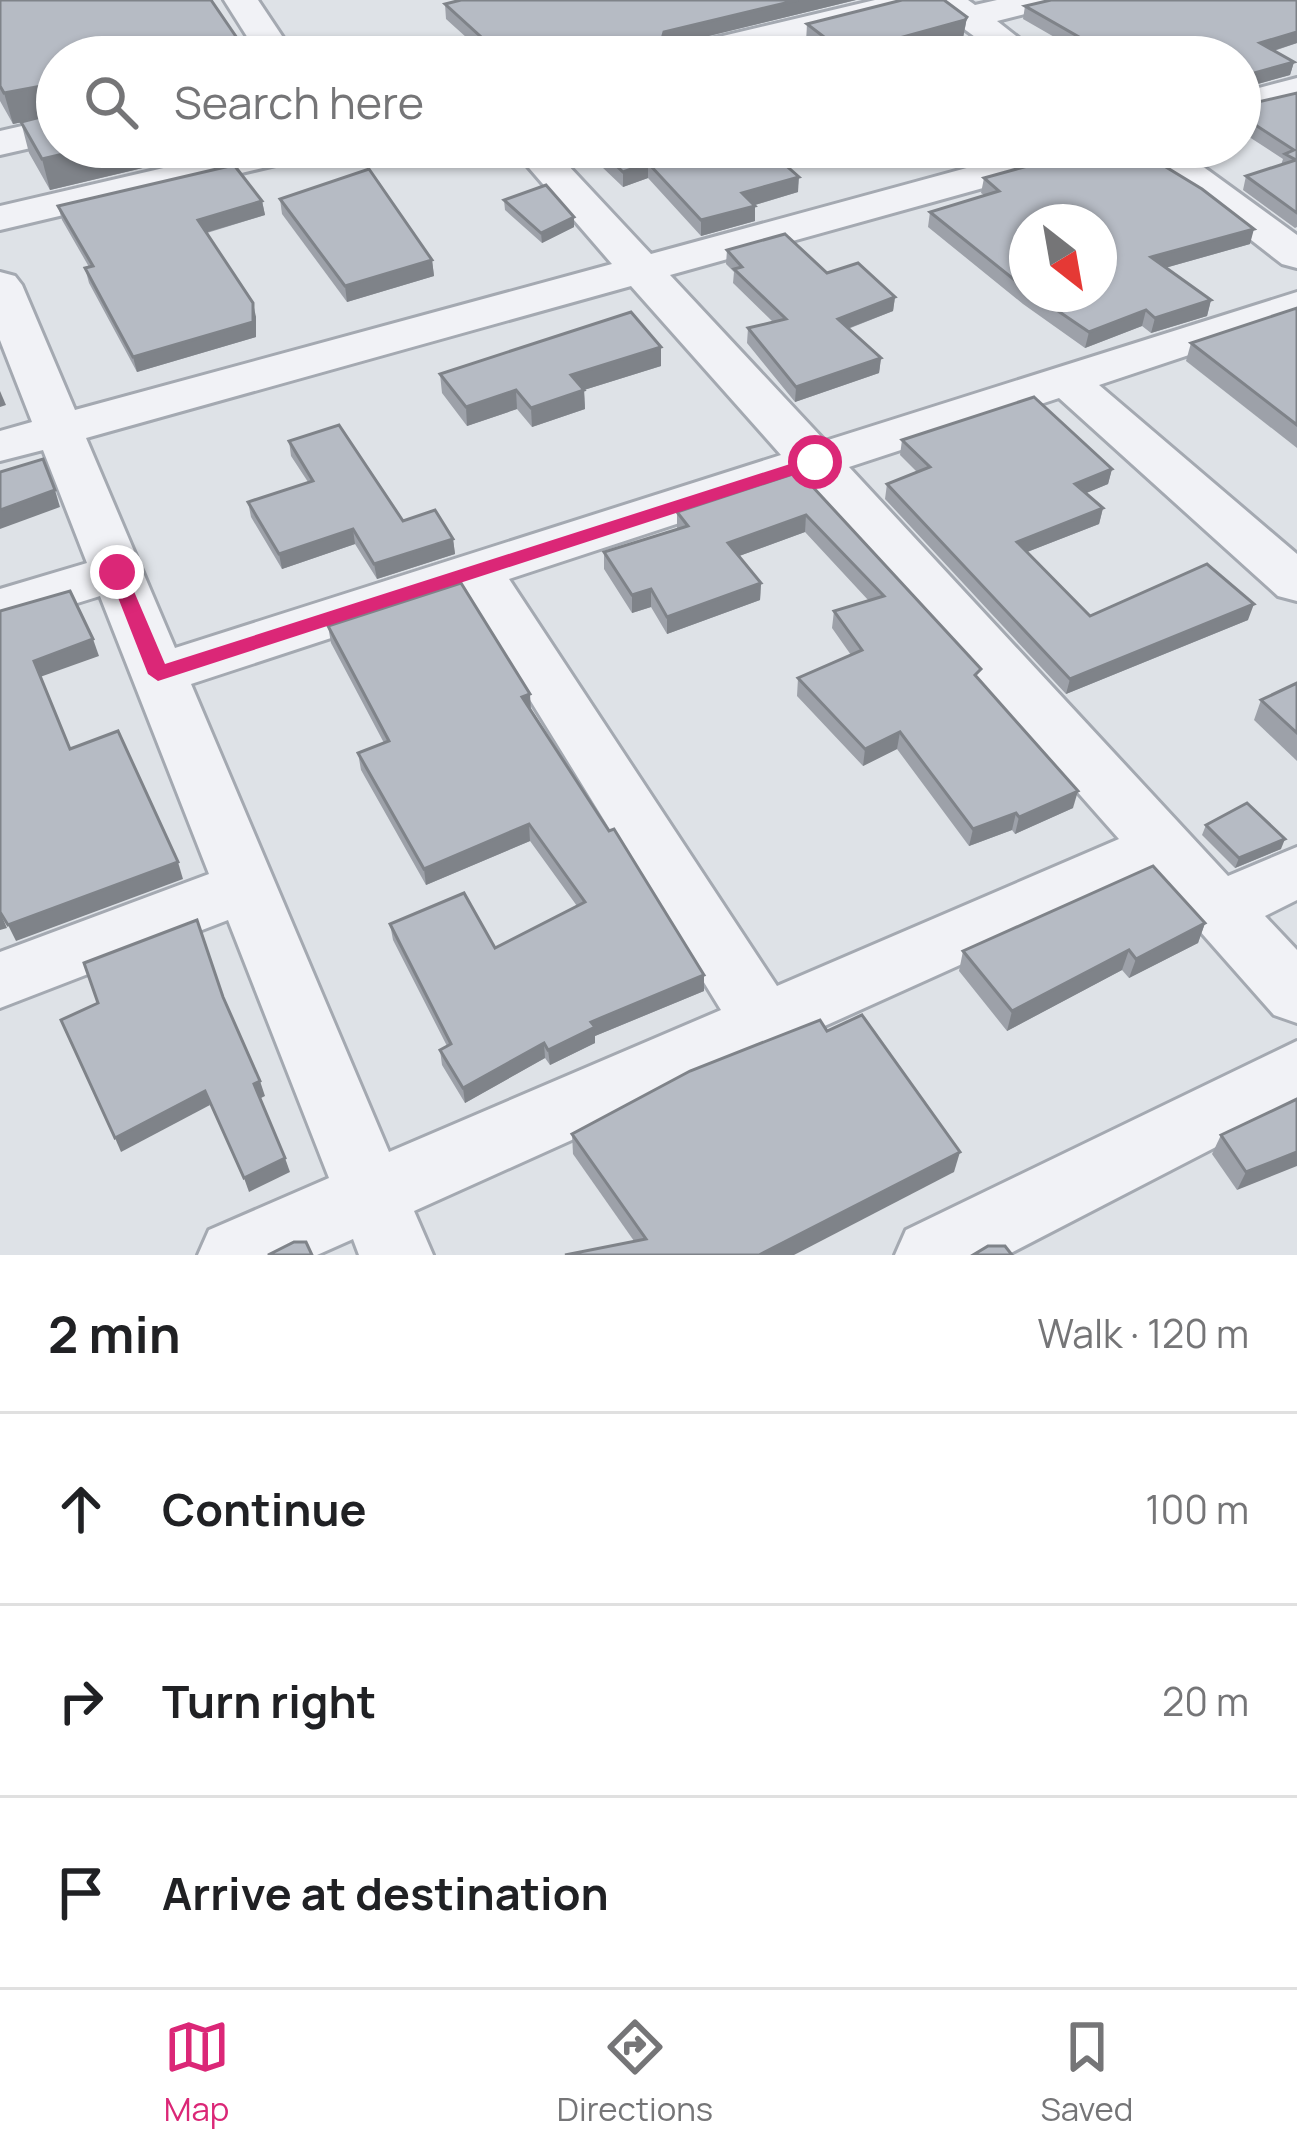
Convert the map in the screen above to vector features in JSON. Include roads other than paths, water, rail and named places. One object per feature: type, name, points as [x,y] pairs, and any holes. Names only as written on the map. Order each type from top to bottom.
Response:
[{"type":"street","points":[[241,0],[264,36]]},
{"type":"street","points":[[768,36],[918,0]]},
{"type":"street","points":[[957,8],[1041,0]]},
{"type":"street","points":[[957,8],[996,36]]},
{"type":"street","points":[[1261,99],[1297,89]]},
{"type":"street","points":[[0,143],[36,135]]},
{"type":"street","points":[[0,218],[214,168]]},
{"type":"street","points":[[549,168],[1297,995]]},
{"type":"street","points":[[0,446],[1012,168]]},
{"type":"street","points":[[1179,168],[1297,255]]},
{"type":"street","points":[[0,285],[384,1225]]},
{"type":"street","points":[[158,674],[1297,305]]},
{"type":"street","points":[[1066,380],[1297,583]]},
{"type":"street","points":[[477,571],[764,1022]]},
{"type":"street","points":[[0,608],[117,572]]},
{"type":"street","points":[[235,1255],[384,1225],[764,1022],[1163,847]]},
{"type":"street","points":[[1219,908],[1297,872]]},
{"type":"street","points":[[0,980],[246,886]]},
{"type":"street","points":[[932,1255],[1297,1071]]}]
